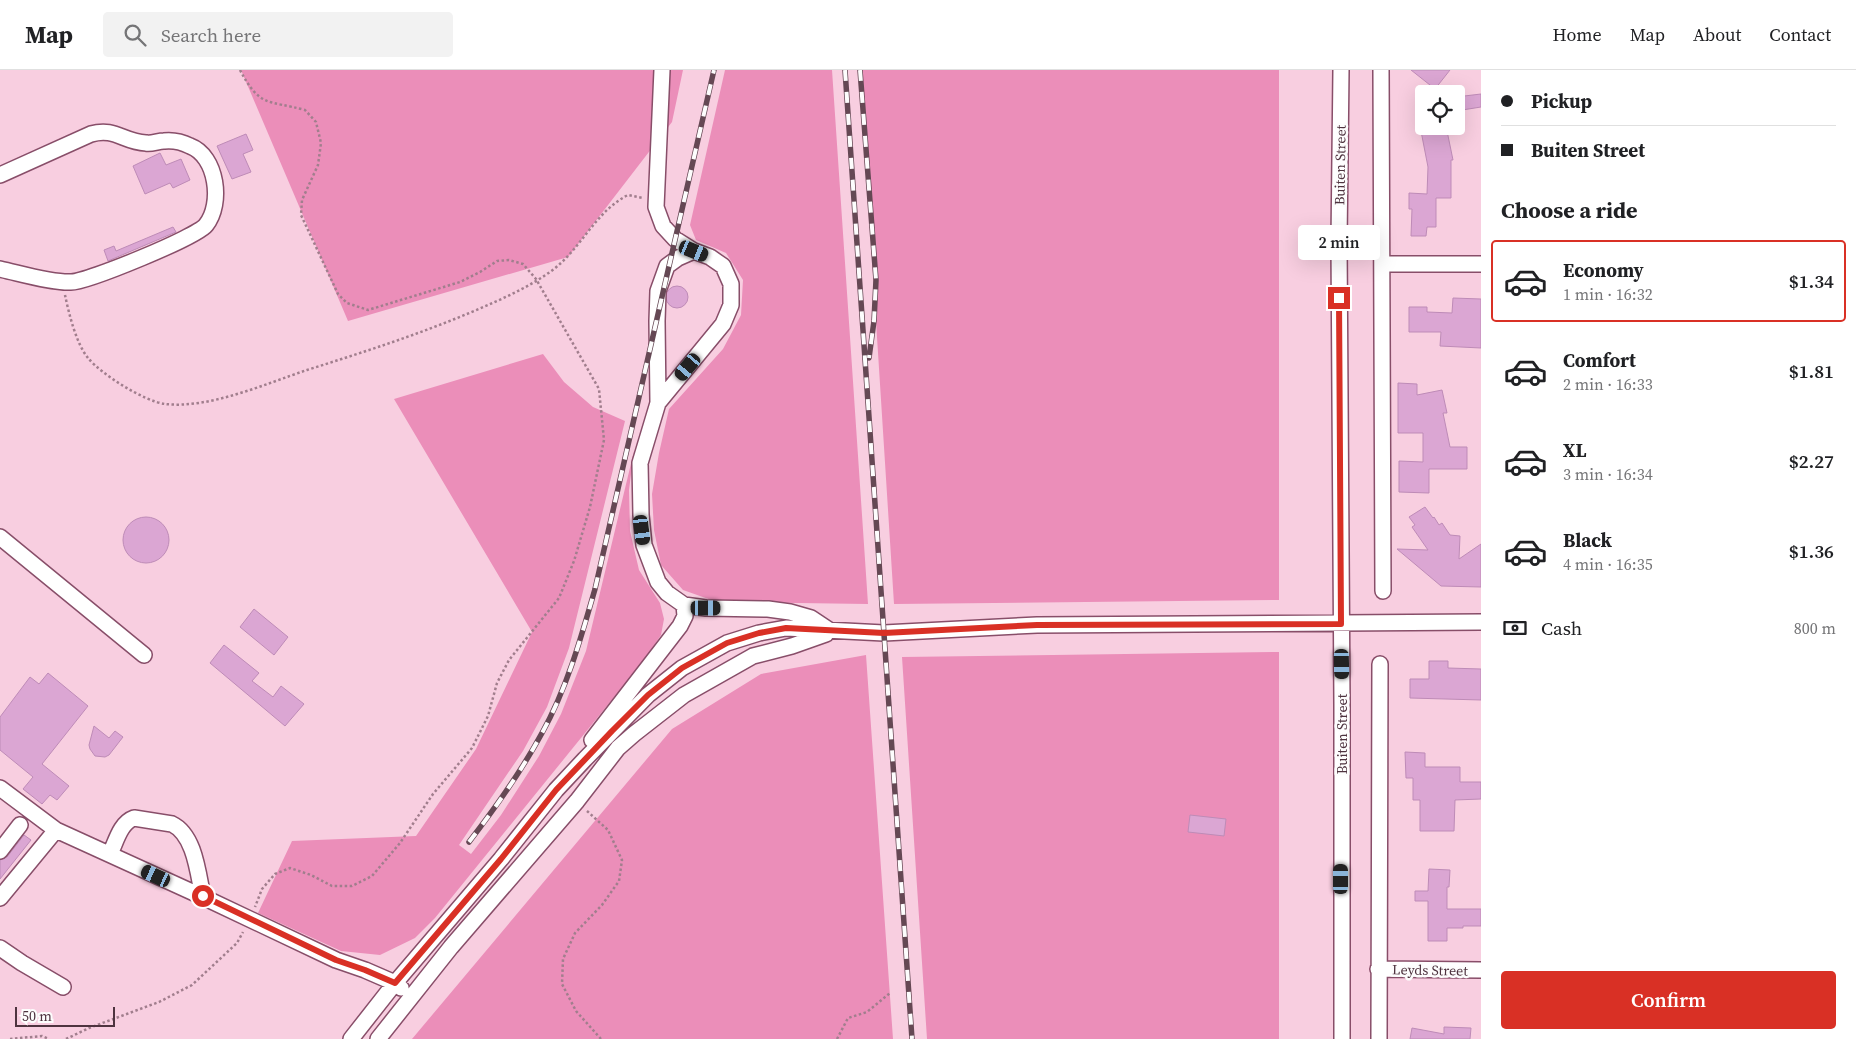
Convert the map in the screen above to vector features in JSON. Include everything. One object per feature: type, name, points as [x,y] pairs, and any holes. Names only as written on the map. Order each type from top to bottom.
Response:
[{"type":"street","points":[[658,403],[723,324],[731,304],[731,284],[723,266],[676,239],[663,226],[656,207],[662,70]]},
{"type":"street","name":"Buiten Street","points":[[1341,70],[1339,242],[1342,1039]]},
{"type":"street","points":[[1381,70],[1383,591]]},
{"type":"street","points":[[0,175],[100,132],[111,132],[135,142],[148,144],[164,141],[180,142],[193,146],[202,154],[214,175],[217,196],[214,211],[206,226],[191,237],[92,278],[72,282],[0,269]]},
{"type":"street","points":[[694,251],[678,258],[667,266],[658,291],[658,403],[640,463],[640,515],[644,545],[658,582],[667,592],[684,605],[706,608],[768,609],[790,612],[811,618],[832,631]]},
{"type":"street","points":[[1383,264],[1481,264]]},
{"type":"street","points":[[0,537],[144,655]]},
{"type":"street","points":[[501,859],[680,626],[685,616],[684,605]]},
{"type":"street","points":[[351,1039],[395,983],[501,859],[556,790],[585,759],[648,695],[682,668],[727,643],[759,633],[786,628],[884,633],[1037,625],[1481,622]]},
{"type":"street","points":[[378,1039],[451,947],[577,801],[618,748],[684,695],[753,656],[792,646],[832,631]]},
{"type":"street","points":[[1379,1039],[1380,664]]},
{"type":"street","points":[[0,788],[56,830],[203,896],[336,960],[395,983],[412,997]]},
{"type":"street","points":[[110,854],[121,830],[129,820],[134,818],[172,824],[185,834],[190,844],[203,896]]},
{"type":"street","points":[[0,851],[20,825]]},
{"type":"street","points":[[0,898],[56,830]]},
{"type":"street","points":[[0,948],[22,964],[63,987]]},
{"type":"street","name":"Leyds Street","points":[[1378,969],[1481,970]]},
{"type":"path","points":[[66,1039],[89,1028],[159,1002],[192,985],[237,943],[262,889],[275,874],[290,868],[311,875],[332,886],[352,886],[372,876],[400,843],[433,794],[472,748],[488,716],[497,683],[509,660],[531,630],[559,598],[574,560],[587,516],[604,440],[599,389],[536,280],[523,264],[509,260],[497,261],[460,282],[368,310],[346,303],[332,284],[301,215],[302,200],[318,165],[321,144],[316,122],[305,110],[273,103],[258,97],[240,70]]},
{"type":"path","points":[[62,281],[72,326],[88,358],[125,388],[164,404],[208,402],[420,333],[511,295],[560,263],[618,200],[628,195],[644,199],[656,207]]},
{"type":"path","points":[[577,801],[608,830],[622,860],[619,881],[602,905],[575,933],[563,959],[562,984],[576,1011],[601,1039]]},
{"type":"path","points":[[837,1039],[848,1018],[867,1012],[890,993]]},
{"type":"path","points":[[10,1039],[42,1036],[49,1039]]},
{"type":"shaded area","points":[[241,70],[683,70],[672,122],[568,257],[348,321]]},
{"type":"shaded area","points":[[725,70],[832,70],[868,604],[717,602],[683,590],[661,565],[654,530],[652,494],[669,409],[723,349],[741,315],[743,280],[726,253],[696,240],[690,225]]},
{"type":"shaded area","points":[[860,70],[1279,70],[1279,600],[894,604]]},
{"type":"shaded area","points":[[543,354],[564,382],[593,407],[625,421],[569,648],[547,707],[523,751],[459,845],[471,854],[501,815],[539,756],[561,714],[586,651],[634,451],[629,490],[630,531],[639,570],[660,603],[664,619],[661,635],[645,659],[435,918],[415,938],[380,955],[341,951],[258,913],[292,841],[416,836],[476,749],[532,632],[394,399]]},
{"type":"shaded area","points":[[1279,652],[1279,1039],[927,1039],[902,657]]},
{"type":"shaded area","points":[[866,655],[893,1039],[412,1039],[672,729],[761,674]]},
{"type":"building","points":[[1411,70],[1450,70],[1438,85],[1430,85]]},
{"type":"building","points":[[1481,94],[1481,107],[1465,110],[1465,96]]},
{"type":"building","points":[[246,134],[253,150],[243,154],[251,172],[232,179],[217,146]]},
{"type":"building","points":[[1422,135],[1448,135],[1453,160],[1451,160],[1451,198],[1436,198],[1436,227],[1427,227],[1426,236],[1411,236],[1412,209],[1409,209],[1409,193],[1427,194],[1428,167]]},
{"type":"building","points":[[160,153],[166,165],[181,159],[190,180],[173,188],[170,183],[145,194],[133,166]]},
{"type":"building","points":[[173,227],[176,232],[108,261],[104,250],[114,246],[116,251]]},
{"type":"building","points":[[673,286],[681,286],[688,293],[688,301],[681,308],[673,308],[666,301],[666,293]]},
{"type":"building","points":[[1453,298],[1481,299],[1481,348],[1440,346],[1441,332],[1409,332],[1409,307],[1427,307],[1427,312],[1452,313]]},
{"type":"building","points":[[1398,383],[1417,384],[1417,395],[1442,390],[1447,413],[1443,413],[1450,447],[1467,447],[1467,469],[1429,469],[1429,493],[1399,492],[1399,461],[1423,462],[1423,433],[1398,433]]},
{"type":"building","points":[[1425,507],[1439,525],[1442,523],[1450,535],[1460,536],[1459,559],[1481,544],[1481,587],[1441,586],[1397,549],[1428,550],[1412,527],[1415,525],[1409,517]]},
{"type":"building","points":[[141,517],[151,517],[165,527],[169,540],[165,553],[159,559],[151,563],[141,563],[127,553],[123,545],[123,535],[133,521]]},
{"type":"building","points":[[254,609],[288,637],[274,655],[240,627]]},
{"type":"building","points":[[224,645],[259,673],[252,681],[273,697],[281,686],[304,704],[285,726],[210,663]]},
{"type":"building","points":[[1429,661],[1448,661],[1448,668],[1481,669],[1481,700],[1410,698],[1410,679],[1429,679]]},
{"type":"building","points":[[48,673],[88,706],[42,764],[69,786],[57,800],[50,795],[42,804],[23,789],[33,777],[0,750],[0,717],[30,677],[39,684]]},
{"type":"building","points":[[94,726],[109,738],[115,731],[123,737],[109,755],[105,757],[95,756],[90,749],[89,745]]},
{"type":"building","points":[[1405,752],[1425,753],[1425,767],[1460,767],[1460,782],[1481,782],[1481,799],[1455,800],[1454,831],[1420,831],[1420,800],[1413,800],[1413,778],[1406,778]]},
{"type":"building","points":[[1190,815],[1226,819],[1224,836],[1188,832]]},
{"type":"building","points":[[24,835],[31,840],[0,879],[0,860],[7,857]]},
{"type":"building","points":[[1429,869],[1450,870],[1449,887],[1447,887],[1447,909],[1481,909],[1481,926],[1447,928],[1447,941],[1428,941],[1428,901],[1415,901],[1415,891],[1428,891]]},
{"type":"building","points":[[1444,1027],[1471,1028],[1470,1039],[1410,1039],[1412,1028],[1444,1034]]},
{"type":"railway","points":[[469,842],[526,762],[551,716],[579,644],[595,589],[714,70]]},
{"type":"railway","points":[[845,70],[912,1039]]},
{"type":"railway","points":[[860,70],[876,280],[874,321],[869,358]]},
{"type":"route","points":[[203,896],[336,960],[395,983],[501,859],[556,790],[612,731],[648,695],[682,668],[727,643],[759,633],[786,628],[884,633],[1037,625],[1341,624],[1339,298]]}]
